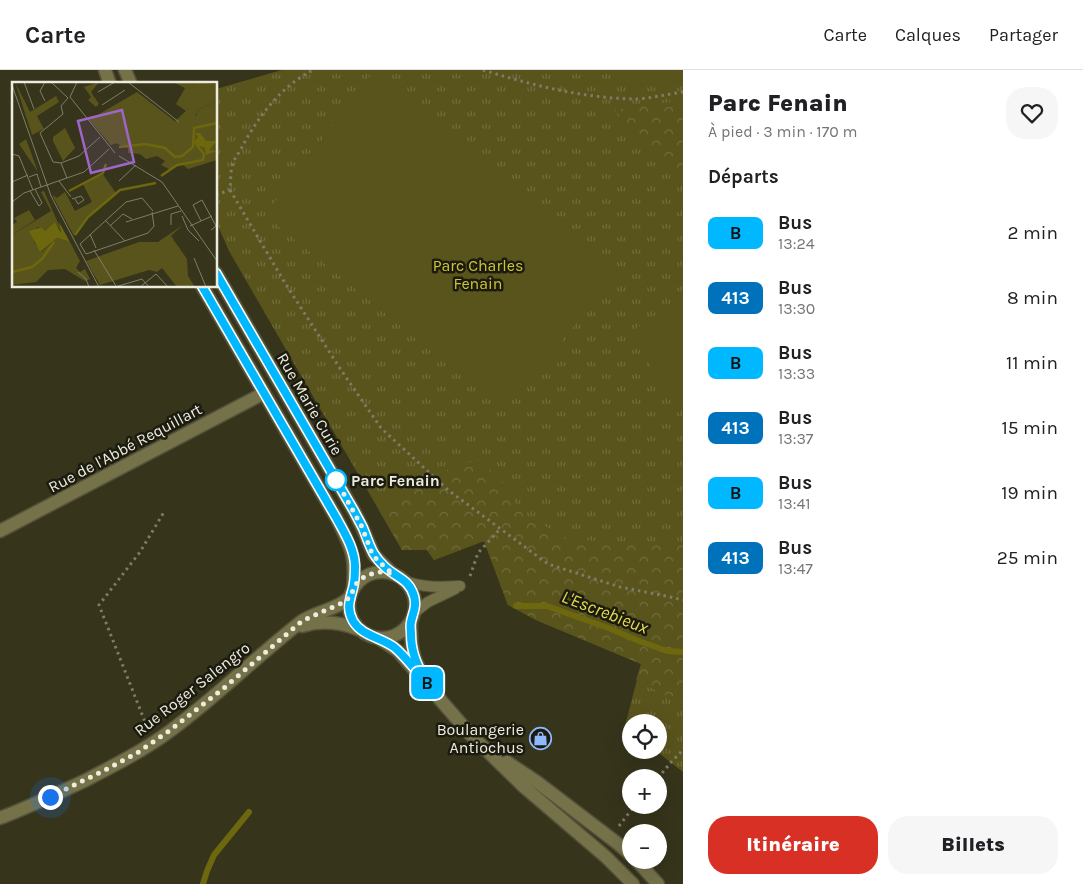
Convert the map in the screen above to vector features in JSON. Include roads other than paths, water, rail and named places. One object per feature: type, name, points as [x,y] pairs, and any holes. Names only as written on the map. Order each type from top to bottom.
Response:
[{"type":"street","points":[[105,70],[109,82]]},
{"type":"street","points":[[125,70],[129,82]]},
{"type":"street","name":"Rue Marie Curie","points":[[218,276],[354,511],[371,551],[377,560],[393,574]]},
{"type":"street","name":"Rue Marie Curie","points":[[203,288],[337,519],[350,546],[354,562],[352,592]]},
{"type":"street","name":"Rue de l'Abbé Requillart","points":[[0,530],[264,393]]},
{"type":"street","points":[[427,684],[413,654],[411,640],[414,596],[405,581],[393,574],[383,572],[368,575],[360,580],[352,592],[349,606],[350,615],[360,630],[378,638],[398,651],[470,734],[524,786],[606,857],[633,884]]},
{"type":"street","name":"Rue Roger Salengro","points":[[0,818],[50,797],[137,753],[169,731],[224,688],[306,618],[340,605],[352,592]]},
{"type":"street","points":[[378,638],[389,638],[399,634],[408,626],[413,617]]},
{"type":"street","name":"Rue Roger Salengro","points":[[291,631],[305,625],[327,622],[346,625],[360,630]]},
{"type":"street","points":[[482,745],[537,782],[622,848]]},
{"type":"street","points":[[644,869],[658,884]]},
{"type":"lane","points":[[405,581],[436,588],[460,586],[428,602],[413,617]]},
{"type":"waterway","name":"L'Escrebieux","points":[[516,606],[547,606],[667,651],[683,652]]},
{"type":"waterway","name":"L'Escrebieux","points":[[203,884],[214,855],[249,812]]},
{"type":"place","name":"Parc Fenain","points":[[336,480]]},
{"type":"place","name":"Boulangerie Antiochus","points":[[540,738]]},
{"type":"park label","name":"Parc Charles Fenain","points":[[478,274]]}]
